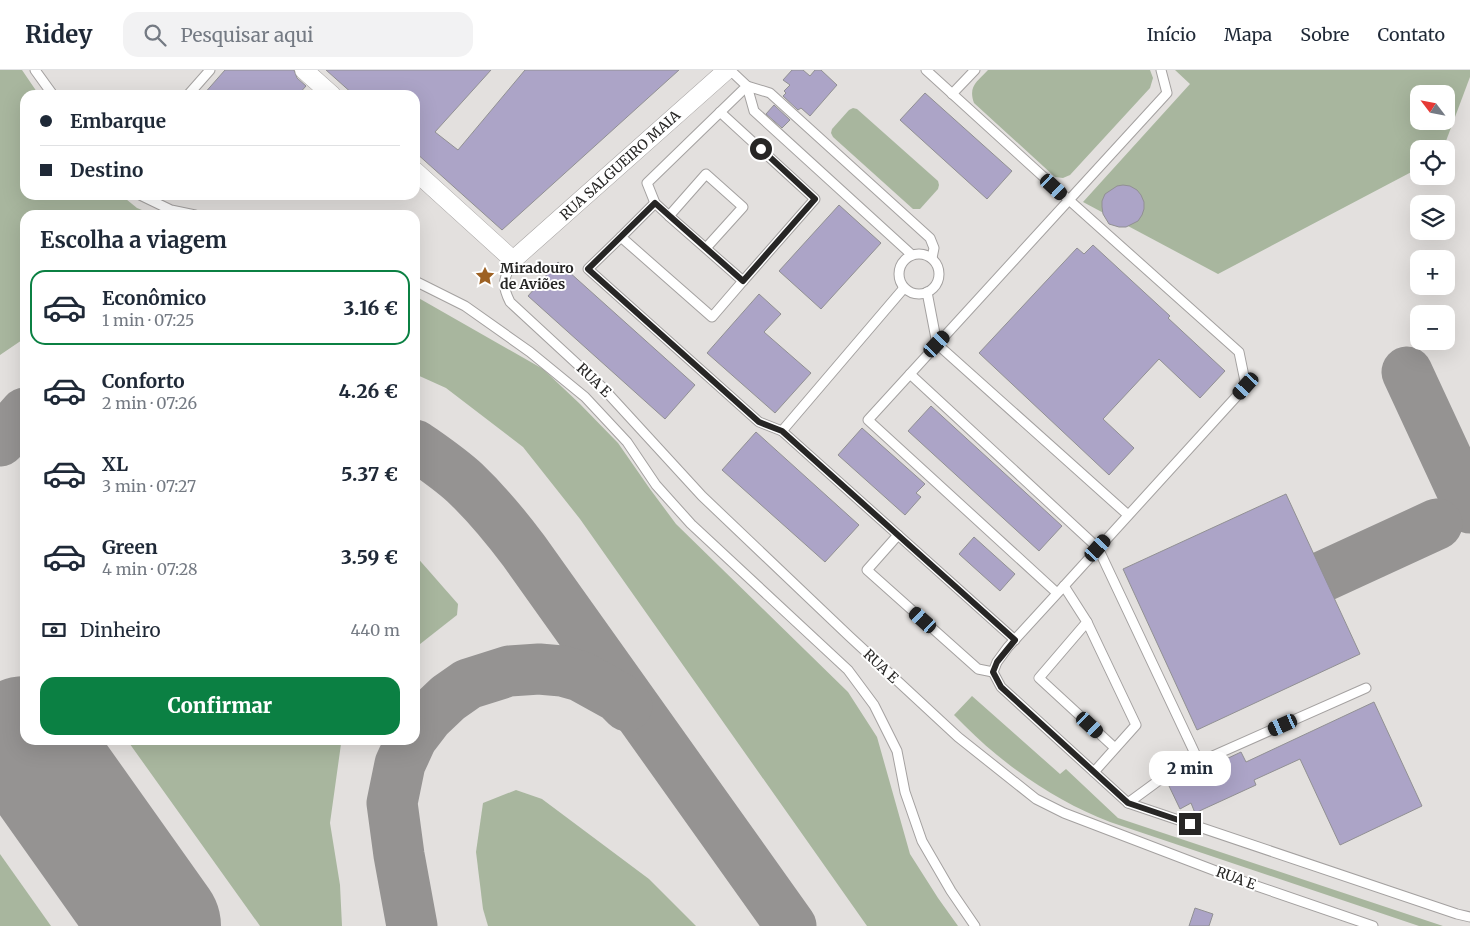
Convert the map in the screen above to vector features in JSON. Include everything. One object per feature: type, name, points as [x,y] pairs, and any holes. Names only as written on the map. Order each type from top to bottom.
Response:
[{"type":"street","points":[[304,70],[326,90]]},
{"type":"street","name":"RUA SALGUEIRO MAIA","points":[[513,260],[728,70]]},
{"type":"street","points":[[420,176],[513,260]]},
{"type":"lane","points":[[35,70],[49,90]]},
{"type":"lane","points":[[192,90],[210,70]]},
{"type":"lane","points":[[728,70],[747,86],[770,93],[930,238],[934,248],[932,258]]},
{"type":"lane","points":[[926,70],[1238,352],[1246,386],[997,662],[993,672],[1001,687],[1128,803],[1470,917]]},
{"type":"lane","points":[[952,94],[974,70]]},
{"type":"lane","points":[[1057,594],[868,420],[1167,93],[1161,70]]},
{"type":"lane","points":[[743,281],[655,203],[647,183],[747,86]]},
{"type":"lane","points":[[747,86],[754,111],[912,255]]},
{"type":"lane","points":[[621,237],[712,317],[815,199],[720,112]]},
{"type":"lane","points":[[669,216],[706,174],[743,207],[706,248]]},
{"type":"lane","points":[[149,200],[171,210]]},
{"type":"lane","points":[[655,203],[588,269],[759,422],[782,431],[1015,640]]},
{"type":"lane","points":[[918,253],[926,254],[932,258],[939,272],[936,284],[927,292],[917,294],[904,288],[899,273],[900,266],[906,258],[918,253]]},
{"type":"lane","name":"RUA E","points":[[513,260],[504,280],[504,291],[510,302],[602,387],[702,496],[849,636],[958,737],[1036,799],[1064,814],[1224,874],[1373,926]]},
{"type":"lane","points":[[420,284],[465,306],[530,352],[585,397],[627,442],[656,485],[691,524],[848,670],[874,705],[897,751],[905,792],[922,841],[951,891],[975,926]]},
{"type":"lane","points":[[782,431],[904,288]]},
{"type":"lane","points":[[927,292],[937,344],[1128,515]]},
{"type":"lane","points":[[910,374],[1098,548],[1199,762]]},
{"type":"lane","points":[[898,535],[867,570],[978,669],[993,672]]},
{"type":"lane","points":[[1064,586],[1087,622],[1136,725],[1094,772]]},
{"type":"lane","points":[[1087,622],[1039,678],[1115,748]]},
{"type":"lane","points":[[1128,803],[1158,781],[1366,688]]},
{"type":"green space","points":[[0,70],[22,70],[36,90],[20,90],[20,200],[127,200],[142,210],[20,210],[20,341],[0,355]]},
{"type":"green space","points":[[988,70],[1150,70],[1153,78],[1150,88],[1070,175],[1063,178],[1055,177],[974,103],[972,97],[973,88]]},
{"type":"green space","points":[[1175,70],[1470,70],[1470,77],[1455,117],[1455,85],[1410,85],[1410,130],[1450,130],[1446,140],[1410,140],[1410,173],[1218,274],[1083,202],[1190,84]]},
{"type":"green space","points":[[853,108],[857,109],[938,181],[938,189],[920,209],[913,209],[833,137],[832,129]]},
{"type":"green space","points":[[420,299],[543,369],[618,443],[676,524],[848,692],[877,737],[910,854],[958,926],[867,926],[580,519],[523,447],[446,388],[420,376]]},
{"type":"green space","points":[[420,561],[458,604],[457,615],[420,644]]},
{"type":"green space","points":[[972,696],[1060,774],[1066,769],[1118,818],[1443,926],[1419,926],[1110,822],[1080,809],[1037,785],[1010,765],[986,746],[954,715]]},
{"type":"green space","points":[[131,745],[341,745],[330,823],[340,885],[342,926],[260,926]]},
{"type":"green space","points":[[516,790],[542,799],[649,879],[696,926],[488,926],[483,909],[476,852],[483,803]]},
{"type":"green space","points":[[0,854],[51,926],[0,926]]},
{"type":"building","points":[[225,70],[294,70],[297,78],[306,86],[302,90],[207,90]]},
{"type":"building","points":[[326,70],[491,70],[435,132],[458,150],[525,70],[679,70],[502,230],[420,156],[420,90],[348,90]]},
{"type":"building","points":[[792,70],[803,70],[810,76],[815,70],[821,70],[837,85],[810,116],[801,108],[798,110],[783,96],[786,93],[784,91],[790,85],[783,80]]},
{"type":"building","points":[[925,93],[1012,171],[987,199],[900,120]]},
{"type":"building","points":[[774,105],[790,120],[782,128],[766,114]]},
{"type":"building","points":[[1123,185],[1137,190],[1144,202],[1144,209],[1138,221],[1126,227],[1119,227],[1109,224],[1103,214],[1102,201],[1105,194],[1117,186]]},
{"type":"building","points":[[839,205],[881,243],[821,309],[779,271]]},
{"type":"building","points":[[1093,245],[1170,316],[1168,318],[1225,371],[1200,398],[1159,359],[1103,419],[1134,448],[1109,475],[979,353],[1077,248],[1084,254]]},
{"type":"building","points":[[558,262],[695,385],[665,419],[528,296]]},
{"type":"building","points":[[759,294],[781,314],[764,332],[811,373],[775,413],[707,353]]},
{"type":"building","points":[[931,406],[1062,526],[1039,551],[908,431]]},
{"type":"building","points":[[862,428],[925,484],[916,493],[921,497],[905,515],[838,455]]},
{"type":"building","points":[[756,432],[859,525],[825,562],[722,470]]},
{"type":"building","points":[[1286,494],[1360,654],[1197,730],[1123,569]]},
{"type":"building","points":[[974,537],[1015,574],[1000,591],[959,554]]},
{"type":"building","points":[[1374,702],[1422,806],[1340,845],[1300,759],[1254,780],[1256,785],[1195,813],[1191,803],[1180,809],[1169,786],[1241,752],[1246,762]]},
{"type":"building","points":[[1195,908],[1213,914],[1209,926],[1189,926]]},
{"type":"taxiway","points":[[1407,372],[1470,508]]},
{"type":"taxiway","points":[[0,441],[20,419]]},
{"type":"taxiway","points":[[420,449],[465,483],[489,507],[517,542],[791,926]]},
{"type":"taxiway","points":[[1324,576],[1437,524]]},
{"type":"taxiway","points":[[420,727],[448,698],[468,684],[509,671],[539,669],[562,671],[580,676],[618,697],[627,706]]},
{"type":"taxiway","points":[[409,745],[400,764],[392,803],[412,926]]},
{"type":"runway","points":[[29,745],[157,926]]},
{"type":"place","name":"Miradouro de Aviões","points":[[485,276]]},
{"type":"route","points":[[761,149],[815,199],[743,281],[655,203],[588,269],[759,422],[782,431],[1015,640],[997,662],[993,672],[1001,687],[1128,803],[1190,824]]}]
